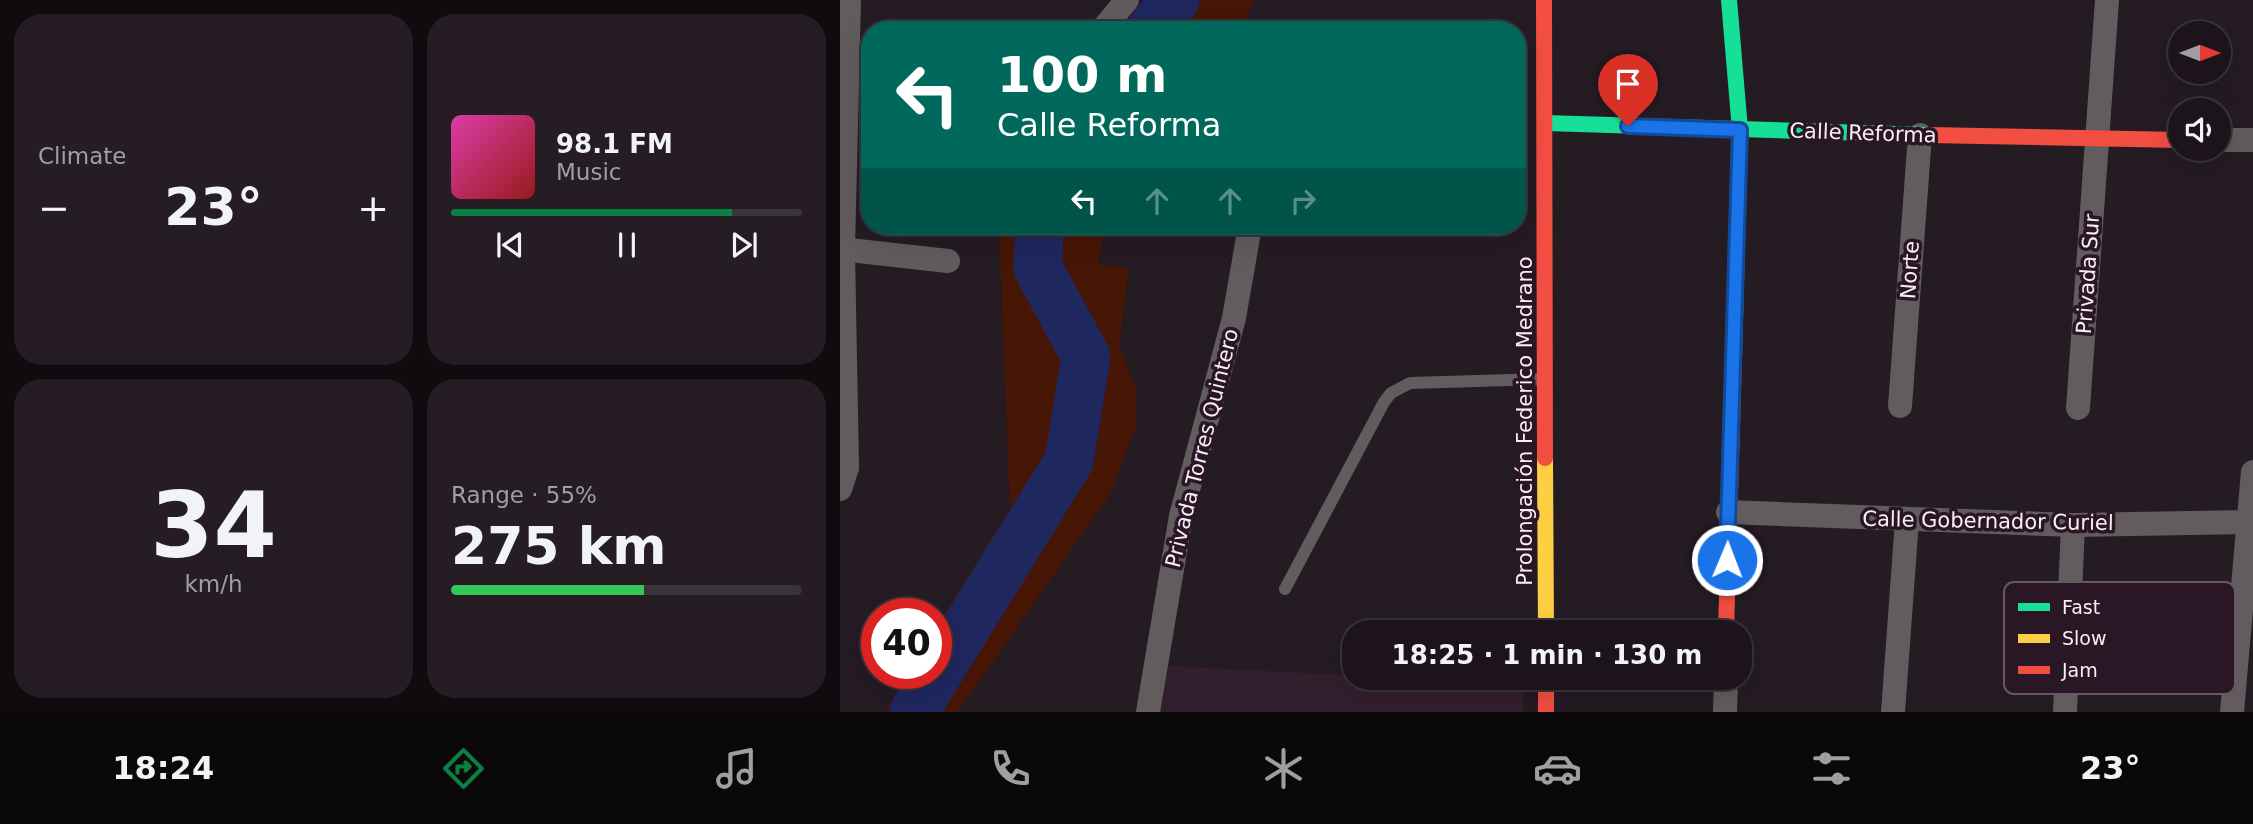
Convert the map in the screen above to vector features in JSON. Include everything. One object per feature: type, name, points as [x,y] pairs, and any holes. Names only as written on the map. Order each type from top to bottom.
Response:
[{"type":"street","points":[[840,489],[847,468],[842,249],[849,0]]},
{"type":"street","points":[[1110,21],[1127,0]]},
{"type":"street","name":"Prolongación Federico Medrano","points":[[1544,0],[1546,620]]},
{"type":"street","points":[[1726,620],[1740,130],[1729,0]]},
{"type":"street","name":"Privada Sur","points":[[2078,408],[2107,0]]},
{"type":"street","name":"Calle Reforma","points":[[1545,123],[2168,140]]},
{"type":"street","name":"Norte","points":[[1900,406],[1920,135]]},
{"type":"street","points":[[2231,140],[2253,140]]},
{"type":"street","name":"Privada Torres Quintero","points":[[1148,712],[1181,516],[1234,317],[1248,235]]},
{"type":"street","points":[[842,249],[948,261]]},
{"type":"street","points":[[2235,676],[2253,472]]},
{"type":"street","name":"Calle Gobernador Curiel","points":[[1728,512],[2073,525],[2248,522]]},
{"type":"street","points":[[1893,712],[1907,520]]},
{"type":"street","points":[[2071,582],[2073,525]]},
{"type":"street","points":[[1546,690],[1546,712]]},
{"type":"street","points":[[1725,712],[1726,690]]},
{"type":"street","points":[[2065,712],[2066,694]]},
{"type":"street","points":[[2232,712],[2234,694]]},
{"type":"lane","points":[[1285,589],[1391,393],[1410,383],[1546,379]]},
{"type":"shaded area","points":[[1147,0],[1254,0],[1245,21],[1135,21]]},
{"type":"shaded area","points":[[999,235],[1103,235],[1098,264],[1129,269],[1119,343],[1136,390],[1137,423],[1112,491],[958,712],[885,712],[899,689],[952,689],[952,602],[1010,509]]},
{"type":"shaded area","points":[[1168,666],[1342,675],[1342,690],[1524,690],[1523,712],[1160,712]]},
{"type":"waterway","points":[[1158,21],[1175,0]]},
{"type":"waterway","points":[[914,712],[1069,461],[1086,357],[1038,268],[1039,235]]},
{"type":"traffic: fast","points":[[1729,0],[1740,130],[1734,358]]},
{"type":"traffic: fast","points":[[1545,123],[1929,135]]},
{"type":"traffic: slow","points":[[1545,458],[1546,620]]},
{"type":"traffic: jam","points":[[1544,0],[1545,458]]},
{"type":"traffic: jam","points":[[1929,135],[2168,140]]},
{"type":"traffic: jam","points":[[1726,620],[1734,358]]},
{"type":"traffic: jam","points":[[1546,690],[1546,712]]},
{"type":"route","points":[[1628,126],[1740,130],[1727,560]]}]
